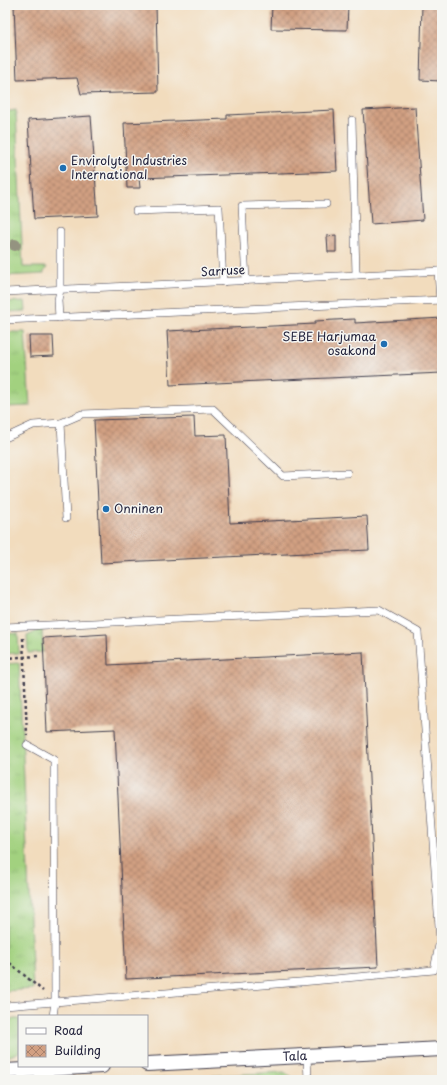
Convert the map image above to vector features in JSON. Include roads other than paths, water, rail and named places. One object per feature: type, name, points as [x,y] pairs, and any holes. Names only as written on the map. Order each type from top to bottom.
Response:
[{"type":"street","name":"Tala","points":[[148,1064],[442,1049]]},
{"type":"street","points":[[5,1071],[45,1067]]},
{"type":"lane","points":[[352,120],[356,275]]},
{"type":"lane","points":[[246,281],[242,206],[326,204]]},
{"type":"lane","points":[[136,211],[218,208],[223,282]]},
{"type":"lane","points":[[59,318],[58,300],[60,290],[60,232]]},
{"type":"lane","points":[[5,320],[441,301],[440,271]]},
{"type":"lane","name":"Sarruse","points":[[5,292],[440,271]]},
{"type":"lane","points":[[5,438],[33,425],[61,424],[82,414],[213,409],[283,476],[346,472]]},
{"type":"lane","points":[[61,424],[66,518]]},
{"type":"lane","points":[[5,627],[380,610],[418,632],[440,940],[434,970],[5,1006]]},
{"type":"lane","points":[[27,745],[54,760],[55,1002],[53,1015]]},
{"type":"lane","points":[[307,1056],[308,1080]]},
{"type":"place","name":"Envirolyte Industries International","points":[[63,168]]},
{"type":"place","name":"SEBE Harjumaa osakond","points":[[384,344]]},
{"type":"place","name":"Onninen","points":[[106,509]]}]
